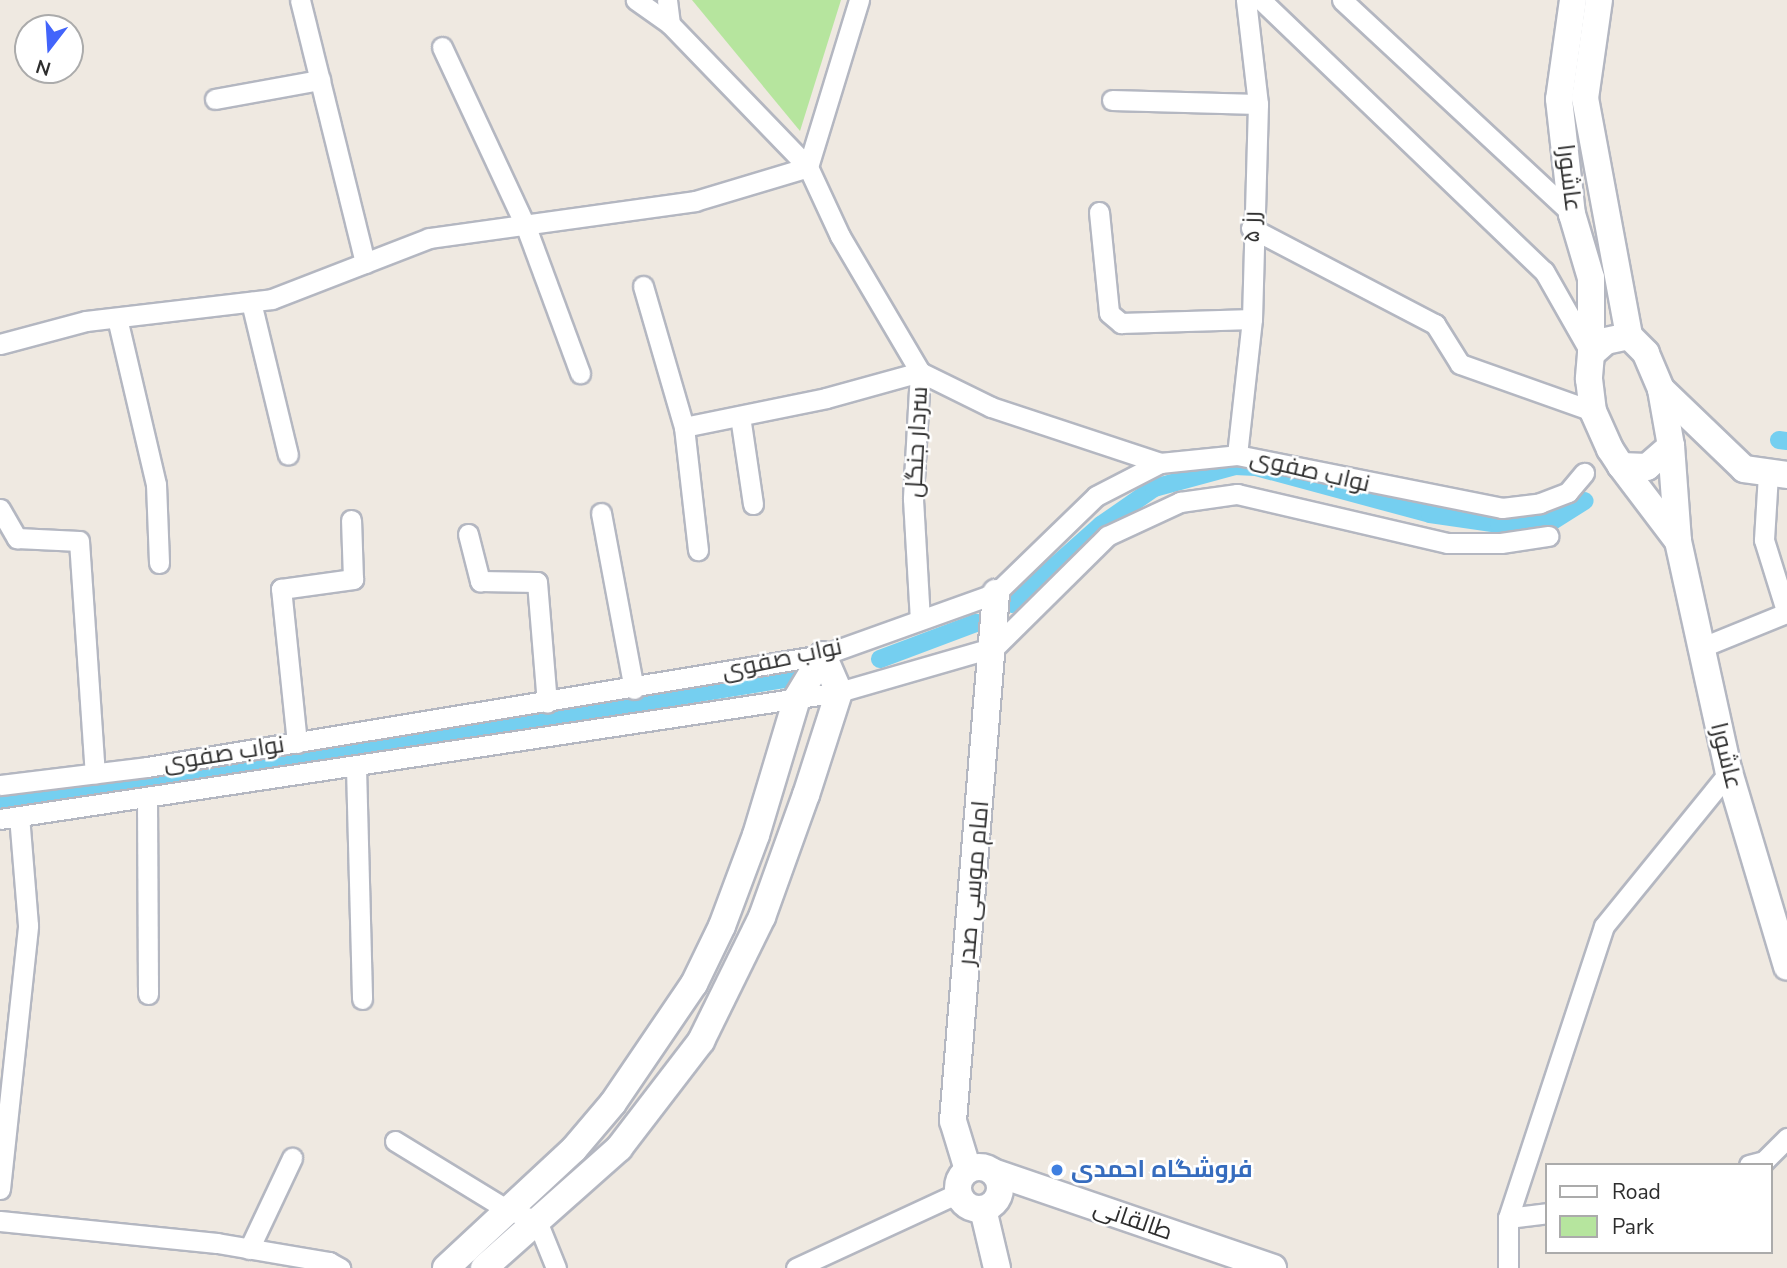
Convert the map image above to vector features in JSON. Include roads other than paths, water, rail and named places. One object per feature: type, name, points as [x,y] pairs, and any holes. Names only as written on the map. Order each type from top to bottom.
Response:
[{"type":"street","points":[[300,0],[365,263]]},
{"type":"street","name":"سردار جنگل","points":[[636,0],[670,24],[808,167],[840,236],[920,372],[913,499],[920,620]]},
{"type":"street","points":[[667,0],[670,24]]},
{"type":"street","points":[[0,344],[117,318],[272,299],[429,238],[526,227],[695,201],[808,167],[859,0]]},
{"type":"street","name":"رز ۵","points":[[1237,455],[1252,319],[1251,228],[1258,104],[1247,0]]},
{"type":"street","points":[[1261,0],[1544,271],[1591,354],[1606,341],[1629,336],[1646,353],[1661,390],[1744,469],[1777,475],[1764,540],[1787,614],[1700,648]]},
{"type":"street","points":[[1342,0],[1572,214],[1603,207]]},
{"type":"street","name":"عاشورا","points":[[1573,0],[1559,99],[1572,214],[1591,278],[1593,411]]},
{"type":"street","name":"عاشورا","points":[[1599,0],[1585,98],[1603,207],[1622,280],[1629,336]]},
{"type":"street","points":[[442,47],[526,227],[580,373]]},
{"type":"street","points":[[215,99],[320,80]]},
{"type":"street","points":[[1112,100],[1258,104]]},
{"type":"street","points":[[1099,212],[1109,313],[1121,323],[1252,319]]},
{"type":"street","points":[[1251,228],[1435,324],[1460,364],[1593,411],[1621,466],[1678,541]]},
{"type":"street","points":[[643,286],[684,427],[698,550]]},
{"type":"street","points":[[251,302],[288,456]]},
{"type":"street","points":[[117,318],[156,484],[159,564]]},
{"type":"street","points":[[684,427],[920,372],[991,407],[1160,464]]},
{"type":"street","name":"عاشورا","points":[[1661,390],[1671,446],[1678,541],[1700,648],[1729,772],[1787,967]]},
{"type":"street","points":[[740,416],[753,504]]},
{"type":"street","points":[[1621,466],[1647,467],[1671,446]]},
{"type":"street","name":"نواب صفوی","points":[[0,785],[297,743],[823,655],[996,593],[1096,496],[1160,464],[1237,455],[1502,508],[1540,503],[1567,492],[1584,473]]},
{"type":"street","name":"نواب صفوی","points":[[10,818],[839,692],[995,647],[1107,536],[1180,502],[1237,494],[1447,543],[1501,543],[1548,536]]},
{"type":"street","points":[[0,509],[17,538],[79,541],[95,773]]},
{"type":"street","points":[[601,513],[634,688]]},
{"type":"street","points":[[297,743],[281,589],[353,579],[351,520]]},
{"type":"street","points":[[468,534],[480,581],[537,582],[547,702]]},
{"type":"street","name":"امام موسی صدر","points":[[973,1178],[953,1121],[995,647],[996,593]]},
{"type":"street","points":[[484,1268],[619,1148],[701,1041],[762,917],[839,692],[823,655]]},
{"type":"street","points":[[446,1268],[573,1149],[613,1103],[694,984],[722,926],[757,835],[797,698],[823,655]]},
{"type":"street","points":[[356,766],[362,999]]},
{"type":"street","points":[[1508,1268],[1508,1218],[1565,1056],[1604,926],[1729,772]]},
{"type":"street","points":[[147,799],[148,994]]},
{"type":"street","points":[[0,1189],[28,925],[10,818]]},
{"type":"street","points":[[1756,1163],[1764,1161],[1787,1138]]},
{"type":"street","points":[[395,1141],[506,1209],[537,1221],[555,1268]]},
{"type":"street","points":[[248,1249],[292,1158]]},
{"type":"street","points":[[796,1268],[973,1178],[999,1184],[998,1197],[983,1209],[970,1207],[973,1178]]},
{"type":"street","name":"طالقانی","points":[[973,1178],[1273,1268]]},
{"type":"street","points":[[983,1209],[997,1268]]},
{"type":"street","points":[[1508,1218],[1546,1213]]},
{"type":"street","points":[[0,1221],[248,1249],[340,1268]]},
{"type":"waterway","points":[[1779,440],[1787,441]]},
{"type":"waterway","points":[[1012,604],[1101,525],[1154,488],[1235,466],[1256,467],[1430,514],[1499,524],[1554,520],[1585,501]]},
{"type":"waterway","points":[[880,659],[976,623]]},
{"type":"waterway","points":[[0,801],[146,782],[816,674]]},
{"type":"place","name":"فروشگاه احمدی","points":[[1057,1170]]}]
